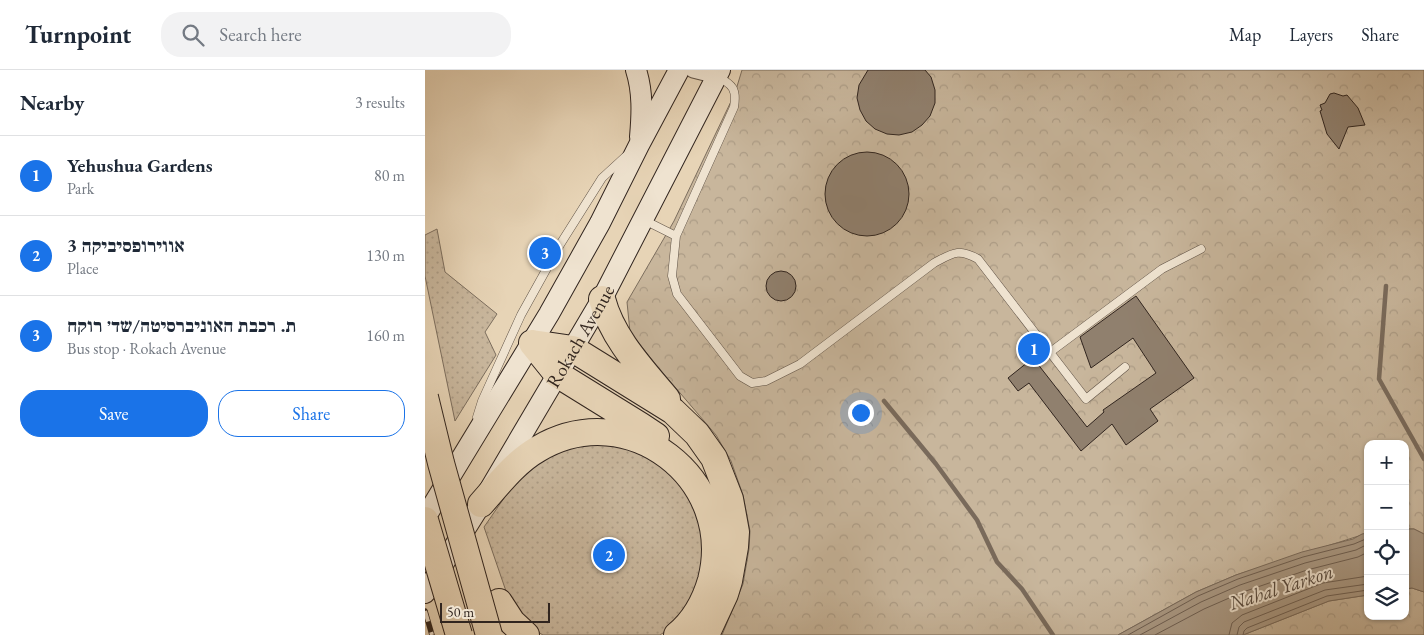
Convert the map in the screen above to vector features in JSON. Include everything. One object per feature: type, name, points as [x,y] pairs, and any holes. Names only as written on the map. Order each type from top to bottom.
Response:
[{"type":"highway","points":[[602,299],[606,315],[628,351],[697,434],[714,458],[730,498],[735,532],[735,547],[729,581],[707,635]]},
{"type":"highway","points":[[532,342],[573,349],[673,411],[697,434]]},
{"type":"highway","points":[[532,342],[557,374],[641,426],[680,458],[701,484],[707,498],[713,527],[715,557],[710,584],[697,612],[677,635]]},
{"type":"highway","points":[[425,397],[499,602],[513,622],[526,635]]},
{"type":"highway","points":[[425,397],[441,463],[489,635]]},
{"type":"highway","points":[[481,504],[516,465],[539,448],[575,434],[591,432],[610,433],[648,443],[676,462],[700,491],[713,527]]},
{"type":"highway","points":[[425,519],[459,635]]},
{"type":"main road","points":[[636,70],[641,92],[642,111],[639,145]]},
{"type":"main road","name":"Rokach Avenue","points":[[425,519],[532,342],[600,223],[679,70]]},
{"type":"main road","name":"Rokach Avenue","points":[[425,593],[481,504],[602,299],[715,72]]},
{"type":"street","points":[[693,70],[715,72]]},
{"type":"lane","points":[[715,72],[733,87],[734,107],[676,236],[672,276],[677,294],[740,376],[752,383],[766,381],[800,364],[934,263],[950,254],[965,252],[978,259],[1086,399],[1125,367]]},
{"type":"lane","points":[[469,446],[482,401],[521,315],[561,244],[602,178],[639,145]]},
{"type":"lane","points":[[643,220],[676,236]]},
{"type":"lane","points":[[1049,353],[1162,270],[1201,249]]},
{"type":"green space","points":[[742,70],[1424,70],[1424,534],[1414,529],[1409,529],[1409,440],[1364,440],[1364,534],[1236,575],[1196,592],[1118,635],[722,635],[743,584],[749,549],[750,531],[743,495],[731,461],[716,435],[630,332],[627,302],[674,221],[735,93]]},
{"type":"green space","points":[[437,229],[445,272],[497,314],[485,332],[496,355],[455,421],[425,276],[425,235]]},
{"type":"green space","points":[[614,443],[665,465],[696,505],[705,556],[692,601],[666,631],[660,635],[543,635],[536,631],[508,597],[484,527],[518,478],[527,469],[565,448]]},
{"type":"green space","points":[[1409,588],[1424,592],[1424,635],[1243,635],[1329,601],[1364,596],[1364,620],[1409,620]]},
{"type":"water","points":[[1409,529],[1414,529],[1424,534],[1424,592],[1409,588]]},
{"type":"water","name":"Nahal Yarkon","points":[[1364,534],[1364,596],[1329,601],[1243,635],[1118,635],[1196,592],[1236,575],[1302,552],[1353,539]]},
{"type":"building","points":[[868,70],[925,70],[931,77],[935,90],[935,103],[930,116],[912,132],[899,135],[887,134],[875,129],[866,121],[860,110],[857,98],[859,85]]},
{"type":"building","points":[[1334,93],[1343,96],[1347,95],[1358,108],[1365,125],[1348,127],[1339,149],[1327,134],[1320,111],[1322,110],[1320,105],[1325,103],[1330,94]]},
{"type":"building","points":[[867,152],[883,155],[897,164],[906,178],[909,194],[906,210],[897,224],[883,233],[867,236],[851,233],[837,224],[828,210],[825,194],[828,178],[837,164],[851,155]]},
{"type":"building","points":[[781,271],[792,275],[796,286],[792,297],[781,301],[770,297],[766,286],[770,275]]},
{"type":"building","points":[[1136,296],[1194,378],[1150,409],[1158,421],[1126,445],[1112,424],[1081,451],[1029,383],[1018,391],[1008,378],[1033,358],[1087,427],[1104,412],[1103,410],[1156,373],[1133,338],[1091,368],[1080,337]]},
{"type":"waterway","points":[[1386,286],[1379,379],[1424,459]]},
{"type":"waterway","points":[[884,401],[936,464],[977,520],[997,562],[1022,589],[1053,635]]},
{"type":"railway","points":[[425,611],[432,635]]},
{"type":"place","name":"ת. רכבת האוניברסיטה/שד׳ רוקח","points":[[545,253]]},
{"type":"place","name":"Yehushua Gardens","points":[[1034,349]]},
{"type":"place","name":"אווירופסיביקה 3","points":[[609,555]]}]
